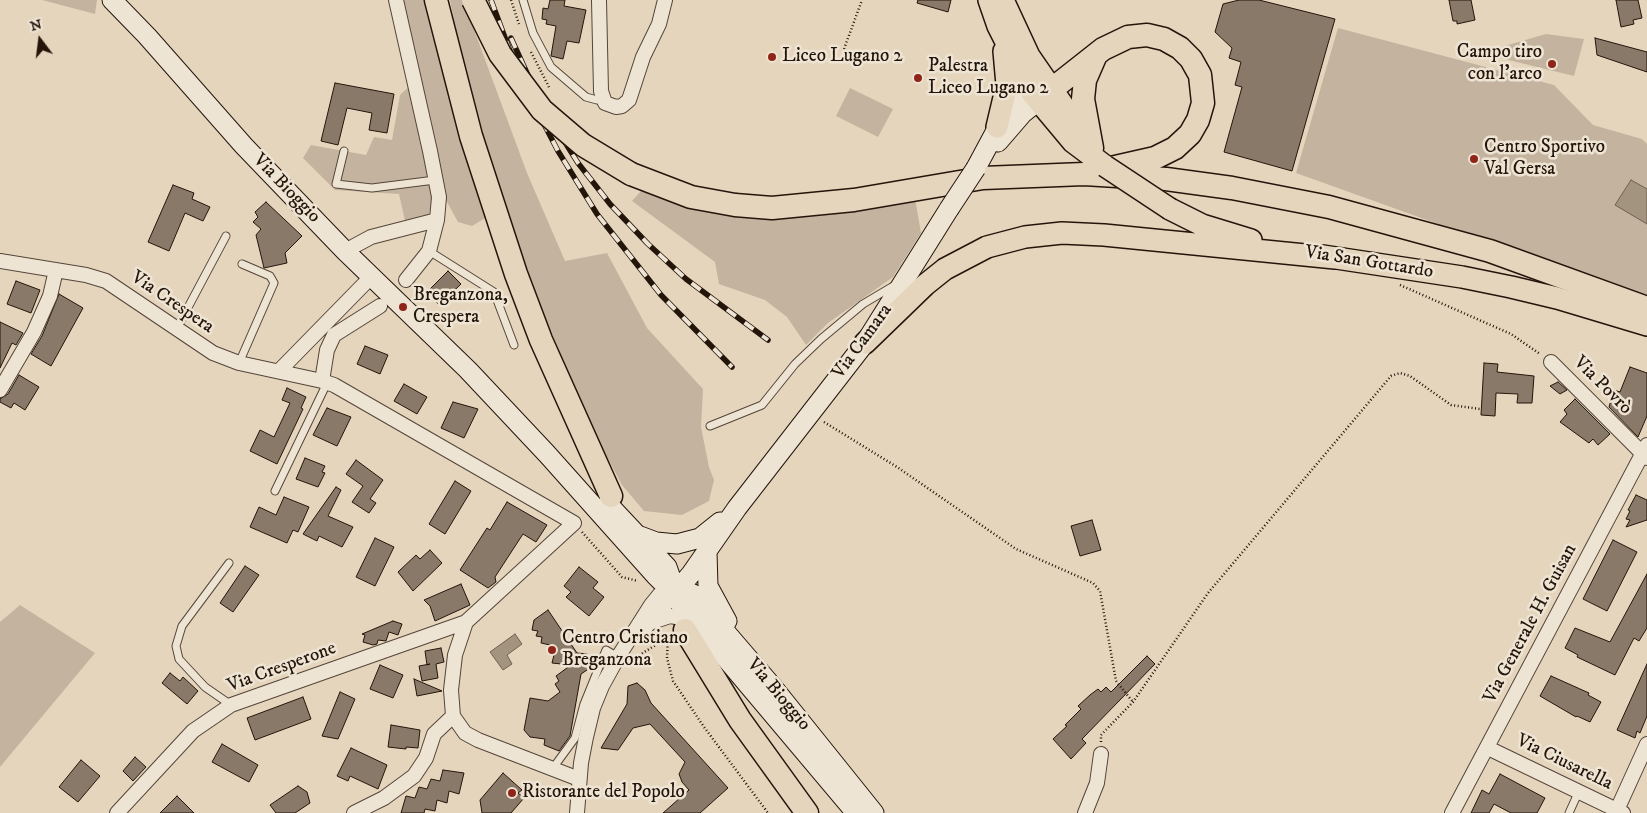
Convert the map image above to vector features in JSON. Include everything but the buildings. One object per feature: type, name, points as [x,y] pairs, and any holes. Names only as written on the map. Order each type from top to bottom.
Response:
[{"type":"highway","points":[[436,0],[471,136],[516,274],[549,357],[611,496]]},
{"type":"highway","points":[[473,0],[500,54],[542,110],[583,145],[631,174],[691,197],[735,205],[772,208],[854,200],[961,180],[1047,174],[1084,174],[1166,179],[1232,188],[1329,207],[1490,250],[1647,308]]},
{"type":"highway","points":[[1040,95],[1119,40],[1128,37],[1147,36],[1164,40],[1186,53],[1196,66],[1202,84],[1203,103],[1194,128],[1175,148],[1156,158],[1084,174]]},
{"type":"highway","points":[[1092,148],[1083,108],[1083,91],[1085,80],[1095,56]]},
{"type":"highway","points":[[679,628],[764,756],[808,813]]},
{"type":"main road","name":"Via Bioggio","points":[[112,0],[147,36],[244,146],[371,277],[559,455],[667,567],[680,604],[679,628],[856,813]]},
{"type":"main road","name":"Via San Gottardo","points":[[990,0],[998,26],[1040,95],[1073,142],[1105,166],[1170,209],[1228,234],[1289,250],[1462,277],[1511,287],[1557,298],[1647,325]]},
{"type":"main road","name":"Via San Gottardo","points":[[1004,0],[1029,56],[1040,95],[1092,148],[1105,166]]},
{"type":"main road","points":[[997,127],[1007,85],[1004,53],[998,26]]},
{"type":"main road","name":"Via Camara","points":[[674,586],[680,571],[736,508],[865,343],[976,168],[997,127],[1015,102],[1040,95]]},
{"type":"main road","name":"Via Camara","points":[[976,168],[1040,95]]},
{"type":"main road","points":[[865,343],[945,269],[987,247],[1025,237],[1062,233],[1104,235],[1335,258]]},
{"type":"main road","name":"Via Bioggio","points":[[468,370],[662,581],[693,594],[772,686],[874,813]]},
{"type":"main road","points":[[638,536],[664,543],[677,544],[700,538],[736,508]]},
{"type":"main road","name":"Via Camara","points":[[674,586],[685,581],[736,508]]},
{"type":"main road","points":[[707,551],[706,574],[712,596],[738,639],[772,686]]},
{"type":"street","points":[[396,0],[439,197],[437,220],[429,251],[406,280]]},
{"type":"street","points":[[600,0],[607,103],[622,106],[629,100],[643,57],[659,24],[664,0]]},
{"type":"street","points":[[346,251],[371,237],[437,220]]},
{"type":"street","name":"Via Crespera","points":[[0,261],[86,275],[106,281],[126,293],[176,330],[213,353],[239,363],[324,382],[574,523]]},
{"type":"street","points":[[0,390],[34,332],[50,296],[56,270]]},
{"type":"street","points":[[279,371],[371,277]]},
{"type":"street","points":[[324,382],[327,350],[334,335],[380,306]]},
{"type":"street","name":"Via Povrò","points":[[1552,362],[1646,452]]},
{"type":"street","name":"Via Generale H. Guisan","points":[[1452,813],[1646,452]]},
{"type":"street","name":"Via Cresperone","points":[[117,813],[193,731],[231,705],[466,622],[574,523]]},
{"type":"street","name":"Via Camara","points":[[577,813],[579,779],[593,708],[649,623],[671,598],[674,586]]},
{"type":"street","name":"Via Camara","points":[[624,659],[660,594],[674,586]]},
{"type":"street","points":[[649,623],[670,616],[679,628]]},
{"type":"street","points":[[466,622],[452,673],[453,716],[465,732],[478,740],[579,779]]},
{"type":"street","points":[[354,813],[384,798],[414,776],[426,758],[434,734],[453,716]]},
{"type":"street","points":[[1620,811],[1647,744]]},
{"type":"street","name":"Via Ciusarella","points":[[1488,748],[1620,811]]},
{"type":"street","points":[[1085,813],[1097,784],[1100,754]]},
{"type":"lane","points":[[523,0],[533,33],[551,67],[586,97],[607,103]]},
{"type":"lane","points":[[344,152],[336,184],[372,188],[435,180]]},
{"type":"lane","points":[[176,330],[226,236]]},
{"type":"lane","points":[[429,251],[494,292],[514,345]]},
{"type":"lane","points":[[239,363],[274,284],[270,276],[242,264]]},
{"type":"lane","points":[[710,426],[762,405],[795,364],[821,339],[863,304],[909,276]]},
{"type":"lane","points":[[275,491],[324,382]]},
{"type":"lane","points":[[229,563],[182,626],[176,646],[179,660],[205,687],[231,705]]},
{"type":"lane","points":[[553,768],[575,738],[584,704],[606,650],[624,659]]},
{"type":"lane","points":[[1568,813],[1579,791]]},
{"type":"path","points":[[844,48],[862,0]]},
{"type":"path","points":[[1392,282],[1511,334],[1552,362]]},
{"type":"path","points":[[1100,754],[1101,735],[1133,702],[1208,593],[1391,376],[1400,373],[1410,376],[1451,406],[1480,409]]},
{"type":"path","points":[[819,419],[897,467],[1016,548],[1093,583],[1100,592],[1116,682],[1133,702]]},
{"type":"path","points":[[574,523],[622,577],[638,581]]},
{"type":"path","points":[[624,659],[659,643],[679,628]]},
{"type":"path","points":[[679,628],[667,658],[673,681],[704,727],[768,813]]},
{"type":"shaded area","points":[[42,0],[97,0],[95,14]]},
{"type":"shaded area","points":[[395,0],[428,0],[487,217],[472,226],[458,222],[435,180],[429,215],[405,221],[399,194],[335,190],[303,158],[311,145],[366,155],[374,137],[392,140],[400,95],[414,82]]},
{"type":"shaded area","points":[[450,0],[463,0],[527,173],[565,261],[607,253],[647,328],[703,389],[701,427],[709,467],[714,480],[709,501],[682,515],[644,511],[622,485],[593,431],[530,282],[481,135],[463,68]]},
{"type":"shaded area","name":"Centro Sportivo Val Gersa","points":[[1338,28],[1554,85],[1593,125],[1642,139],[1647,144],[1647,299],[1296,173]]},
{"type":"shaded area","name":"Campo tiro con l'arco","points":[[1546,34],[1584,39],[1574,76],[1480,53]]},
{"type":"shaded area","points":[[850,88],[893,109],[878,137],[836,116]]},
{"type":"shaded area","points":[[1631,180],[1647,189],[1647,224],[1615,205]]},
{"type":"shaded area","points":[[642,190],[717,213],[915,198],[921,233],[893,277],[828,323],[806,345],[787,317],[765,300],[719,284],[715,262],[632,201]]},
{"type":"shaded area","points":[[20,605],[95,653],[0,767],[0,622]]},
{"type":"shaded area","points":[[515,634],[522,644],[507,655],[512,664],[503,670],[490,652]]},
{"type":"railway","points":[[491,0],[520,78],[558,151],[597,214],[661,295],[732,367]]},
{"type":"railway","points":[[511,38],[536,93],[551,120],[578,163],[610,204],[648,244],[686,279],[768,340]]},
{"type":"place","name":"Liceo Lugano 2","points":[[772,57]]},
{"type":"place","name":"Campo tiro con l'arco","points":[[1552,64]]},
{"type":"place","name":"Palestra Liceo Lugano 2","points":[[918,78]]},
{"type":"place","name":"Centro Sportivo Val Gersa","points":[[1474,159]]},
{"type":"place","name":"Breganzona, Crespera","points":[[403,307]]},
{"type":"place","name":"Centro Cristiano Breganzona","points":[[552,650]]},
{"type":"place","name":"Ristorante del Popolo","points":[[512,793]]}]
